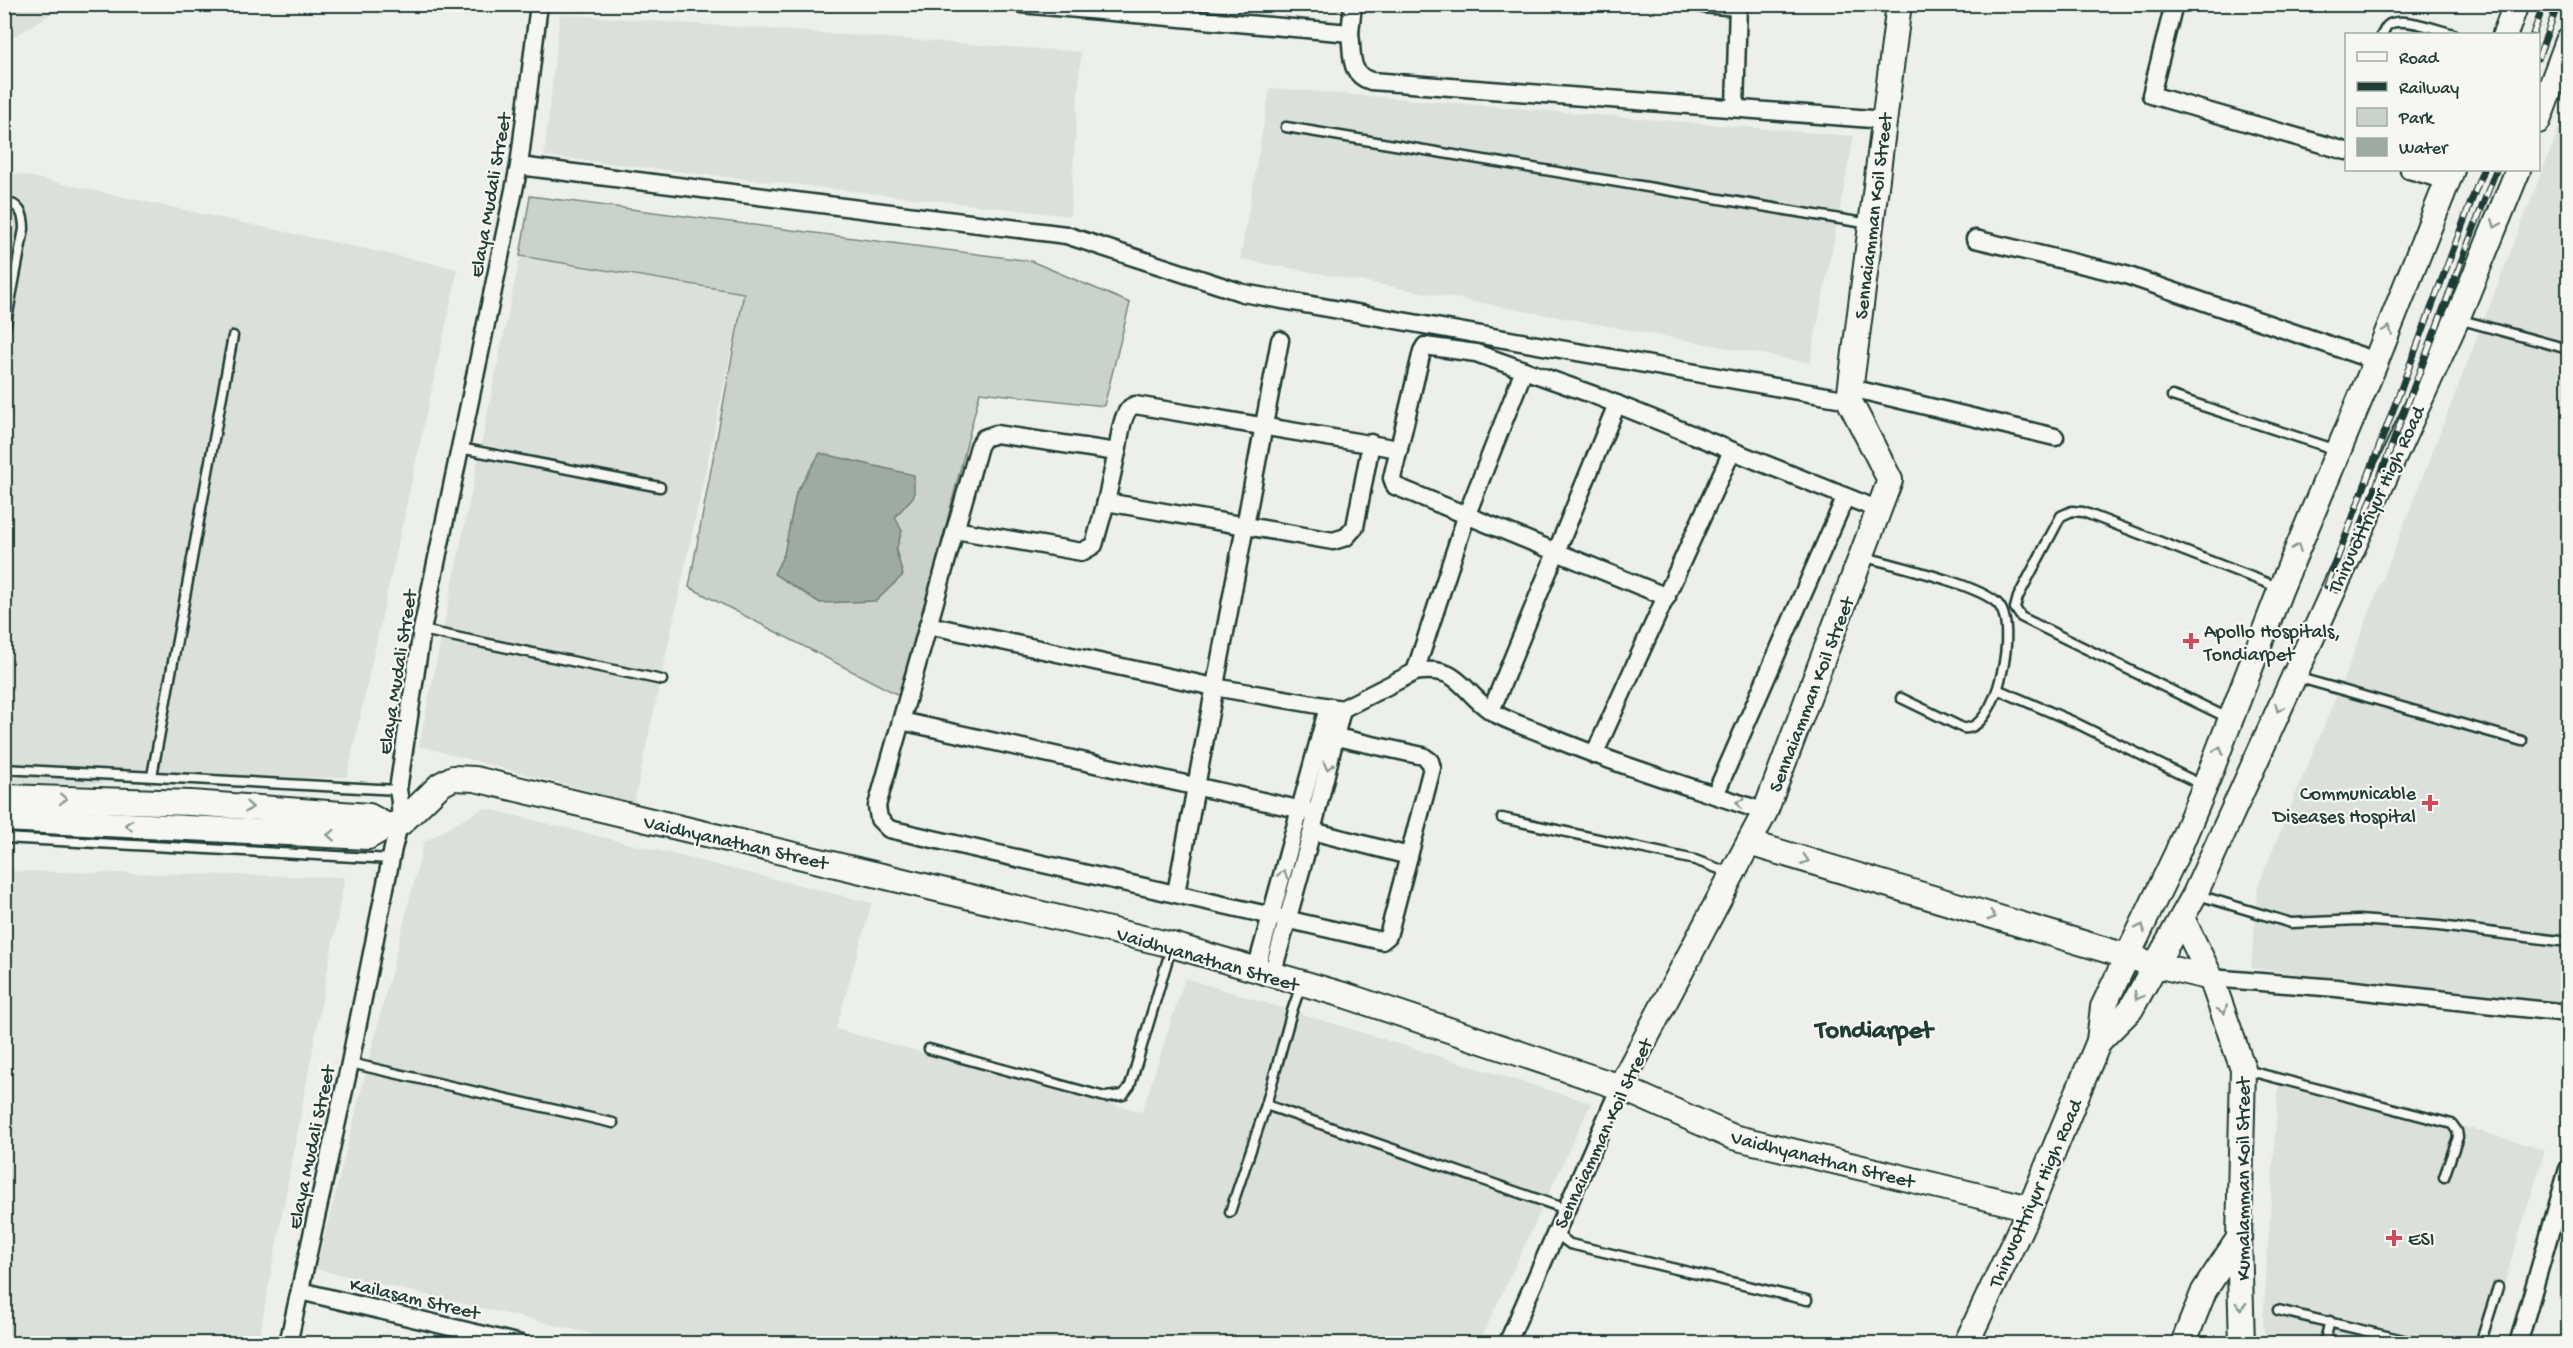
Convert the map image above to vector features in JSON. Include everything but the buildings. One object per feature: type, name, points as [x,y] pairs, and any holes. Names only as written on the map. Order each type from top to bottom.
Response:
[{"type":"main road","name":"Sennaiamman Koil Street","points":[[1620,1087],[1766,812],[1890,480],[1850,394],[1899,4]]},
{"type":"main road","points":[[2505,33],[2516,4]]},
{"type":"main road","points":[[2540,117],[2563,76],[2568,40]]},
{"type":"main road","name":"Thiruvottriyur High Road","points":[[2099,1041],[2131,1009],[2195,894],[2457,319],[2518,171]]},
{"type":"main road","name":"Thiruvottriyur High Road","points":[[1966,1344],[2030,1208],[2099,1041],[2103,1007],[2177,853],[2205,786],[2281,588],[2376,361],[2450,175]]},
{"type":"main road","name":"Vaidhyanathan Street","points":[[4,819],[368,837],[394,825],[440,785],[453,778],[475,779],[1172,945],[1302,985],[1347,996],[1620,1087],[1733,1137],[2030,1208]]},
{"type":"main road","points":[[4,796],[190,803],[369,816],[394,825]]},
{"type":"main road","points":[[1749,843],[2127,957],[2211,978]]},
{"type":"main road","name":"Kumalamman Koil Street","points":[[2182,918],[2211,978],[2243,1069],[2239,1238],[2242,1344]]},
{"type":"main road","points":[[2183,1344],[2204,1291],[2239,1238]]},
{"type":"street","name":"Elaya Mudali Street","points":[[288,1344],[350,1063],[391,859],[394,825],[402,806],[398,790],[422,630],[519,166],[539,4]]},
{"type":"street","points":[[1021,4],[1350,33]]},
{"type":"street","points":[[1353,4],[1350,33],[1354,70],[1360,78],[1371,81],[1885,120]]},
{"type":"street","points":[[1703,4],[1737,6],[1735,108]]},
{"type":"street","points":[[2174,4],[2151,95],[2345,151]]},
{"type":"street","points":[[519,166],[1066,235],[1243,293],[1850,394],[2055,437]]},
{"type":"street","points":[[2417,171],[2450,175]]},
{"type":"street","points":[[1975,239],[2126,275],[2376,361]]},
{"type":"street","points":[[1176,893],[1243,527],[1280,340]]},
{"type":"street","points":[[1667,597],[1395,486],[1392,478],[1425,346],[1476,353],[1524,370],[1617,404],[1879,510]]},
{"type":"street","points":[[1415,672],[1467,514],[1524,370]]},
{"type":"street","points":[[1491,711],[1617,404]]},
{"type":"street","points":[[955,530],[1082,552],[1094,545],[1126,412],[1130,406],[1135,405],[1399,448]]},
{"type":"street","points":[[1117,452],[996,434],[984,438],[979,446],[877,806],[879,819],[889,829],[1382,941],[1388,936],[1432,768],[1430,761],[1423,756],[1336,737]]},
{"type":"street","points":[[1106,502],[1333,541],[1346,537],[1355,527],[1371,443]]},
{"type":"street","points":[[1594,755],[1732,451]]},
{"type":"street","points":[[1715,795],[1845,498]]},
{"type":"street","points":[[928,625],[1214,687],[1335,708],[1415,672],[1440,671],[1464,685],[1491,711],[1594,755],[1766,812]]},
{"type":"street","points":[[1279,917],[1312,831],[1309,811],[1336,737],[1335,708]]},
{"type":"street","points":[[1264,973],[1335,708]]},
{"type":"street","points":[[901,721],[1309,811]]},
{"type":"street","points":[[1312,831],[1409,856]]},
{"type":"street","points":[[2211,978],[2347,989],[2568,1013]]},
{"type":"street","name":"Sennaiamman Koil Street","points":[[1507,1344],[1620,1087]]},
{"type":"street","points":[[2518,1344],[2568,1169]]},
{"type":"street","name":"Kailasam Street","points":[[300,1291],[520,1344]]},
{"type":"lane","points":[[2383,33],[2387,26],[2396,21],[2405,21],[2450,33]]},
{"type":"lane","points":[[1286,128],[1871,224]]},
{"type":"lane","points":[[4,201],[20,209],[24,218],[24,229],[4,334]]},
{"type":"lane","points":[[2457,319],[2568,349]]},
{"type":"lane","points":[[152,776],[233,336]]},
{"type":"lane","points":[[2172,396],[2337,450]]},
{"type":"lane","points":[[460,447],[660,488]]},
{"type":"lane","points":[[2231,719],[2020,617],[2015,608],[2018,597],[2061,516],[2072,511],[2083,512],[2281,588]]},
{"type":"lane","points":[[1862,555],[1977,591],[1999,603],[2008,625],[1999,690],[1977,725],[1970,729],[1963,728],[1901,698]]},
{"type":"lane","points":[[422,630],[662,680]]},
{"type":"lane","points":[[2293,676],[2522,741]]},
{"type":"lane","points":[[1999,690],[2074,722],[2205,786]]},
{"type":"lane","points":[[4,769],[398,790]]},
{"type":"lane","points":[[1502,818],[1695,860],[1733,874]]},
{"type":"lane","points":[[4,838],[391,859]]},
{"type":"lane","points":[[2195,894],[2290,923],[2359,920],[2416,924],[2568,942]]},
{"type":"lane","points":[[929,1049],[1105,1096],[1123,1095],[1130,1086],[1172,945]]},
{"type":"lane","points":[[1230,1212],[1266,1106],[1292,1011],[1302,985]]},
{"type":"lane","points":[[350,1063],[613,1123]]},
{"type":"lane","points":[[2243,1069],[2452,1124],[2458,1137],[2444,1177]]},
{"type":"lane","points":[[1266,1106],[1566,1209]]},
{"type":"lane","points":[[1555,1233],[1570,1244],[1807,1300]]},
{"type":"lane","points":[[2480,1344],[2498,1287]]},
{"type":"lane","points":[[2278,1310],[2420,1344]]},
{"type":"lane","points":[[2324,1344],[2330,1321]]},
{"type":"shaded area","points":[[5,4],[65,4],[65,5],[5,42]]},
{"type":"shaded area","points":[[560,14],[1081,52],[1070,216],[544,156]]},
{"type":"shaded area","points":[[1270,88],[1854,136],[1810,363],[1240,259]]},
{"type":"shaded area","points":[[2568,105],[2568,1011],[2251,968],[2258,886],[2349,665]]},
{"type":"shaded area","points":[[4,171],[458,269],[347,777],[5,786]]},
{"type":"shaded area","points":[[520,256],[744,293],[634,803],[419,746]]},
{"type":"shaded area","points":[[484,808],[872,903],[836,1029],[1142,1112],[1185,978],[1591,1103],[1479,1343],[630,1343],[316,1269],[424,842]]},
{"type":"shaded area","points":[[5,871],[345,877],[258,1343],[5,1343]]},
{"type":"shaded area","name":"ESI","points":[[2279,1074],[2545,1150],[2486,1343],[2266,1344],[2263,1325]]},
{"type":"green space","points":[[530,196],[1031,261],[1130,303],[1104,406],[980,392],[902,697],[689,587],[744,293],[520,256]]},
{"type":"water","points":[[820,453],[914,475],[914,496],[895,517],[902,531],[896,550],[903,575],[876,601],[820,603],[774,574],[784,554],[796,493]]},
{"type":"railway","points":[[2533,33],[2544,4]]},
{"type":"railway","points":[[2540,53],[2558,4]]},
{"type":"railway","points":[[2327,586],[2483,171]]},
{"type":"railway","points":[[2337,590],[2496,171]]},
{"type":"place","name":"Apollo Hospitals, Tondiarpet","points":[[2191,641]]},
{"type":"place","name":"Communicable Diseases Hospital","points":[[2430,803]]},
{"type":"place","name":"ESI","points":[[2394,1238]]},
{"type":"district","name":"Tondiarpet","points":[[1874,1028]]}]
